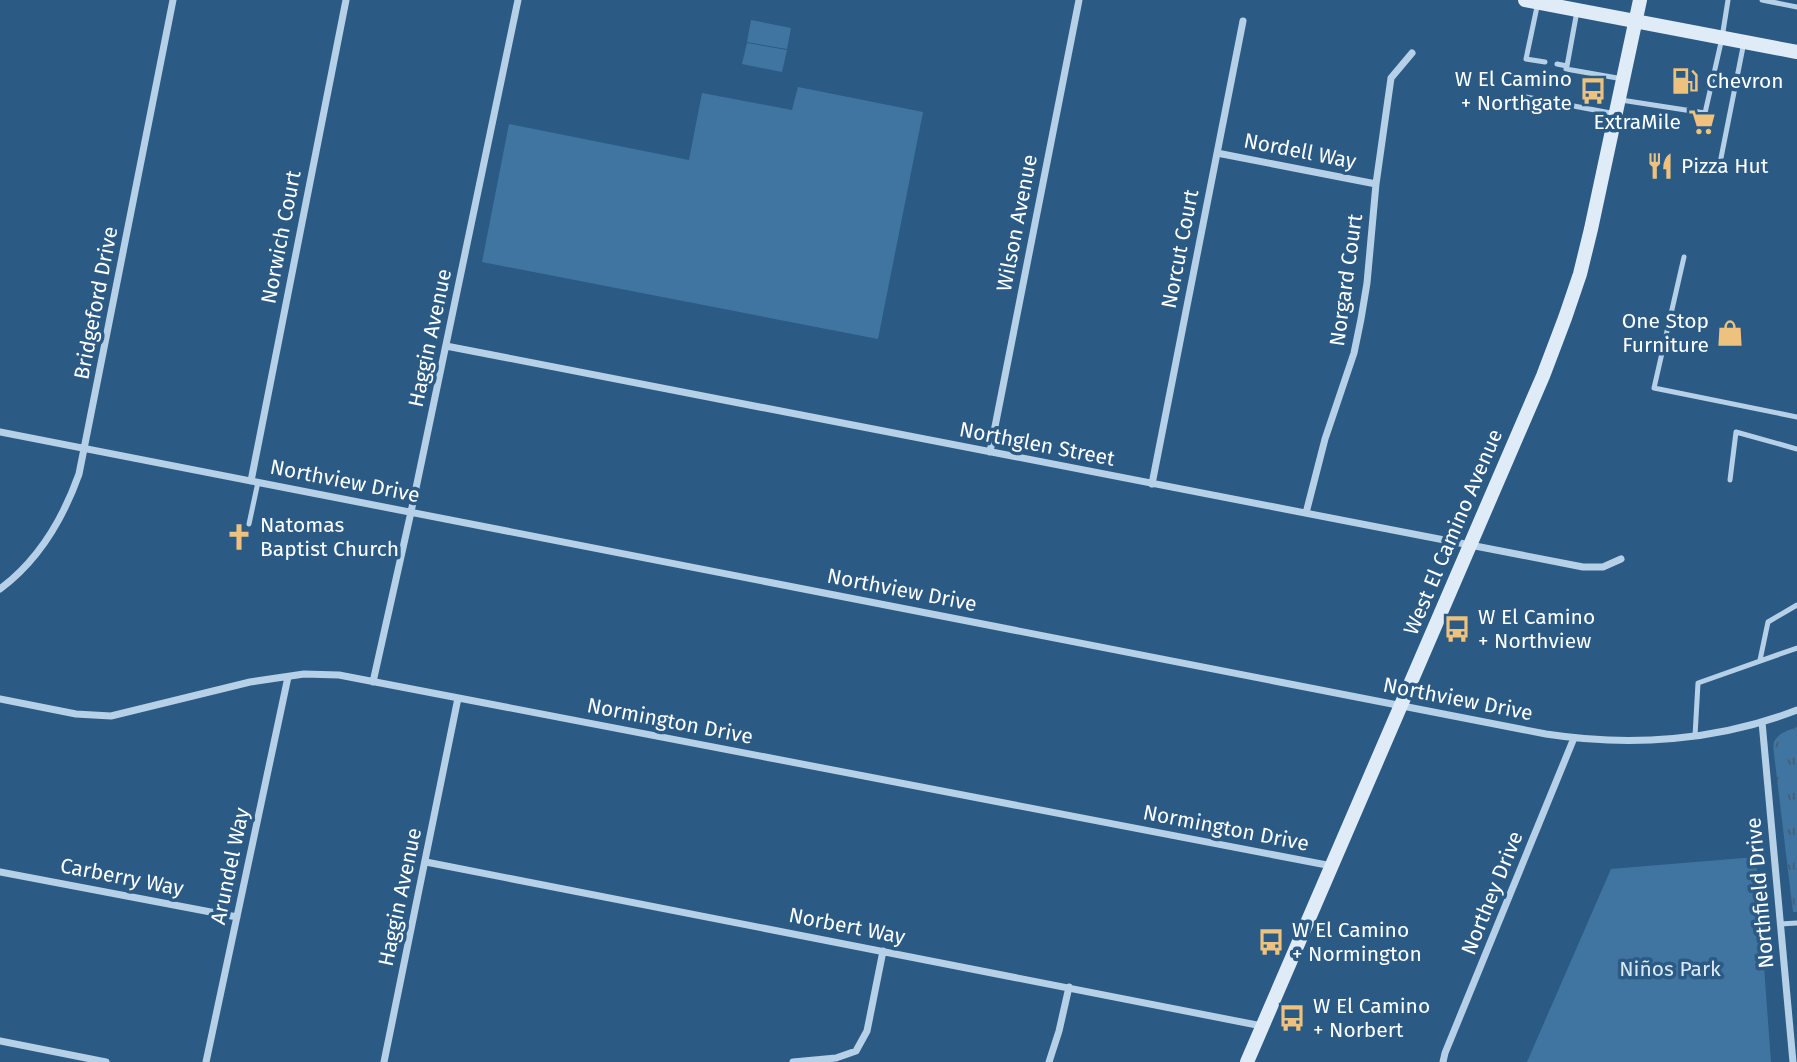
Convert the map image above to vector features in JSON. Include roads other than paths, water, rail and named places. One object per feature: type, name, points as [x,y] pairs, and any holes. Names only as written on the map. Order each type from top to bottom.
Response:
[{"type":"main road","name":"West El Camino Avenue","points":[[1247,1062],[1543,376],[1565,318],[1591,229],[1640,0]]},
{"type":"main road","points":[[1534,1],[1797,52]]},
{"type":"street","name":"Bridgeford Drive","points":[[0,589],[21,571],[50,536],[72,495],[85,449],[173,0]]},
{"type":"street","name":"Norwich Court","points":[[254,482],[346,0]]},
{"type":"street","name":"Haggin Avenue","points":[[373,682],[518,0]]},
{"type":"street","name":"Wilson Avenue","points":[[990,452],[1079,0]]},
{"type":"street","name":"Norcut Court","points":[[1152,484],[1243,22]]},
{"type":"street","name":"Norgard Court","points":[[1306,513],[1325,439],[1354,354],[1367,283],[1376,184],[1391,78],[1412,53]]},
{"type":"street","name":"Nordell Way","points":[[1217,153],[1376,184]]},
{"type":"street","name":"Northglen Street","points":[[446,346],[1593,568],[1621,559]]},
{"type":"street","name":"Northview Drive","points":[[0,432],[1574,738],[1635,741],[1695,736],[1733,730],[1797,710]]},
{"type":"street","name":"Normington Drive","points":[[0,699],[76,715],[111,716],[250,682],[304,674],[339,675],[1333,866]]},
{"type":"street","name":"Arundel Way","points":[[206,1062],[288,677]]},
{"type":"street","name":"Haggin Avenue","points":[[384,1062],[458,698]]},
{"type":"street","name":"Northfield Drive","points":[[1762,722],[1780,924],[1793,1033],[1793,1062]]},
{"type":"street","name":"Northey Drive","points":[[1443,1062],[1574,738]]},
{"type":"street","name":"Norbert Way","points":[[426,862],[1262,1026]]},
{"type":"street","name":"Carberry Way","points":[[0,872],[237,917]]},
{"type":"street","points":[[793,1062],[836,1058],[856,1051],[867,1031],[883,951]]},
{"type":"street","points":[[1049,1062],[1069,987]]},
{"type":"street","points":[[0,1041],[106,1062]]},
{"type":"lane","points":[[1526,97],[1704,113],[1728,0]]},
{"type":"lane","points":[[1762,0],[1797,7]]},
{"type":"lane","points":[[1534,1],[1526,59],[1545,62]]},
{"type":"lane","points":[[1577,11],[1566,69],[1623,79]]},
{"type":"lane","points":[[1721,158],[1744,42]]},
{"type":"lane","points":[[1558,64],[1567,66]]},
{"type":"lane","points":[[1684,257],[1654,388],[1797,418]]},
{"type":"lane","points":[[1730,480],[1736,432],[1797,449]]},
{"type":"lane","points":[[248,524],[254,482]]},
{"type":"lane","points":[[1760,660],[1768,622],[1797,605]]},
{"type":"lane","points":[[1695,736],[1698,683],[1797,648]]},
{"type":"lane","points":[[1780,924],[1797,923]]},
{"type":"place","name":"Chevron","points":[[1685,81]]},
{"type":"place","name":"W El Camino + Northgate","points":[[1593,91]]},
{"type":"place","name":"ExtraMile","points":[[1702,122]]},
{"type":"place","name":"Pizza Hut","points":[[1660,166]]},
{"type":"place","name":"One Stop Furniture","points":[[1730,333]]},
{"type":"place","name":"Natomas Baptist Church","points":[[239,537]]},
{"type":"place","name":"W El Camino + Northview","points":[[1457,629]]},
{"type":"place","name":"W El Camino + Normington","points":[[1271,942]]},
{"type":"place","name":"W El Camino + Norbert","points":[[1292,1018]]},
{"type":"park label","name":"Niños Park","points":[[1670,969]]}]
